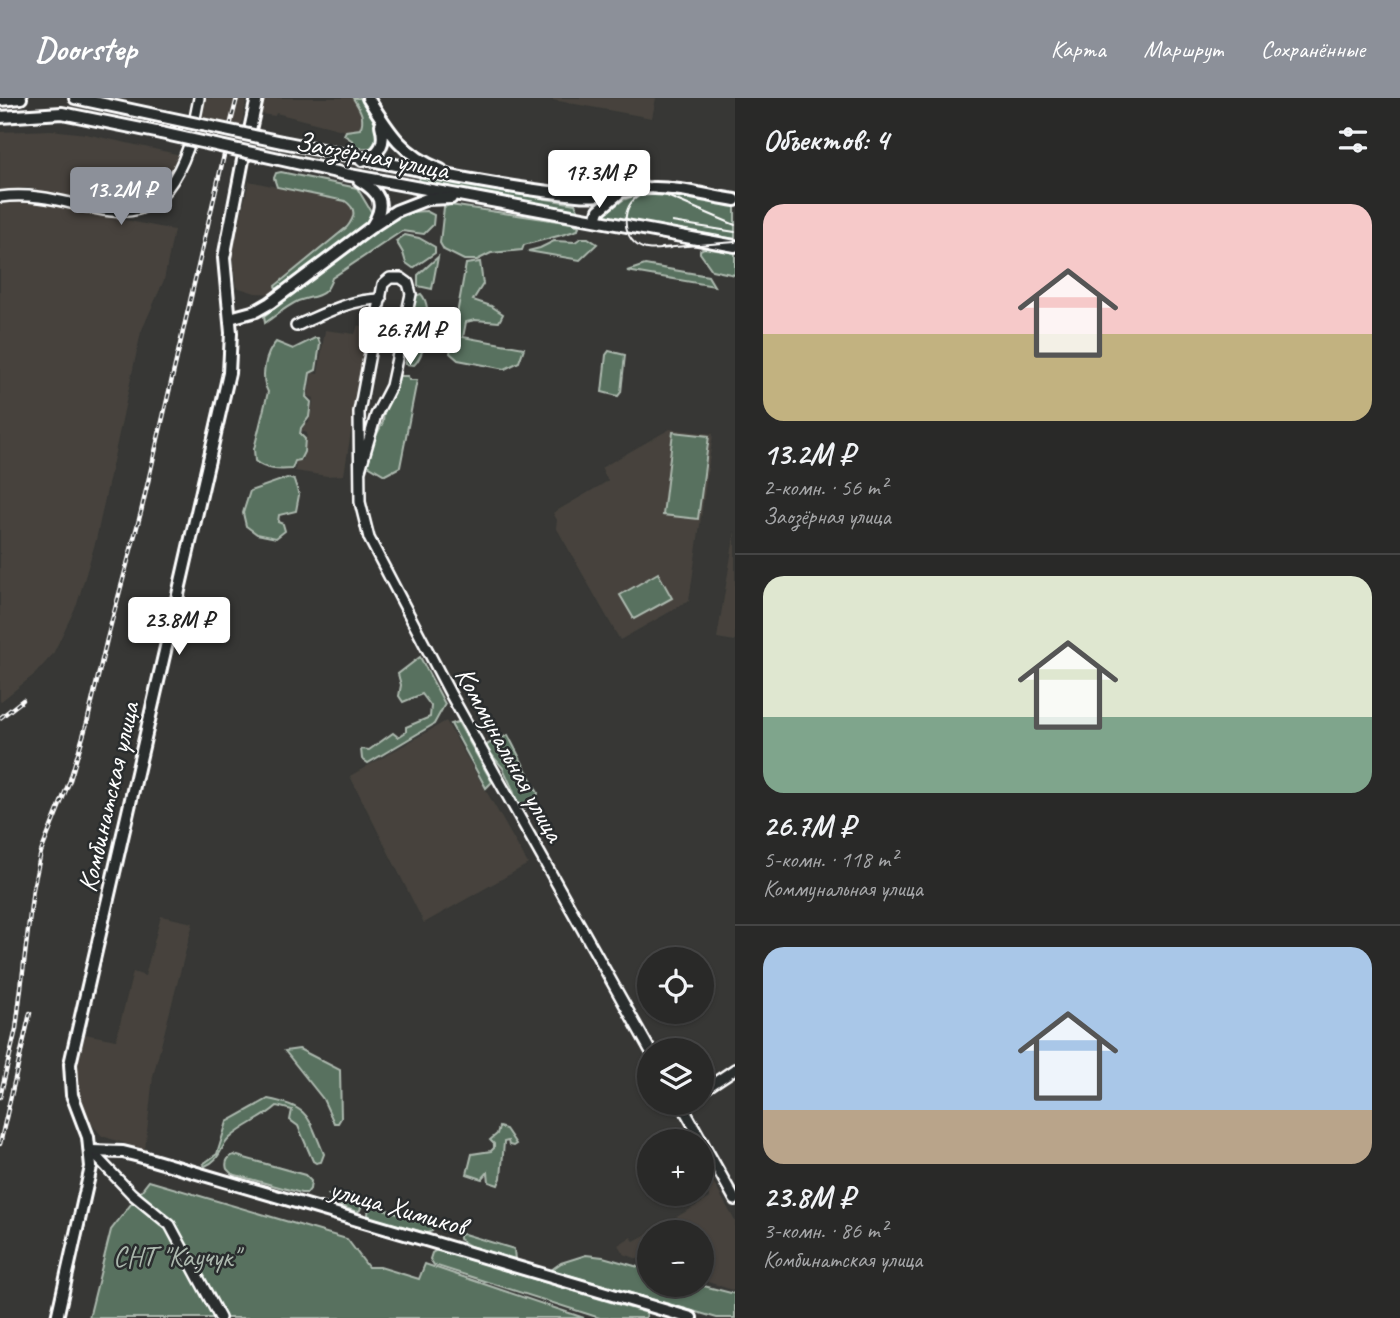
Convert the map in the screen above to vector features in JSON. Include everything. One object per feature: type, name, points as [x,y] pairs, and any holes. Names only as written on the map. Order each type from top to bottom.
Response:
[{"type":"main road","points":[[0,100],[21,98]]},
{"type":"main road","name":"Заозёрная улица","points":[[75,98],[362,160],[460,178],[575,195],[618,194],[641,188],[663,188],[735,200]]},
{"type":"main road","points":[[250,130],[257,98]]},
{"type":"main road","points":[[369,98],[398,143],[409,153],[436,169],[460,178]]},
{"type":"main road","name":"Заозёрная улица","points":[[0,117],[62,113],[351,175],[735,246]]},
{"type":"main road","points":[[362,160],[376,154],[383,143],[384,135],[379,116]]},
{"type":"main road","name":"Комбинатская улица","points":[[57,1318],[89,1181],[91,1151],[72,1095],[72,1051],[229,373],[230,318],[224,258],[243,160]]},
{"type":"main road","points":[[351,175],[371,187],[380,202],[380,211],[370,228]]},
{"type":"main road","points":[[596,220],[599,210],[618,194]]},
{"type":"main road","points":[[573,216],[580,214],[584,205],[575,195]]},
{"type":"main road","points":[[230,318],[256,311],[270,303],[370,228],[414,203],[427,199],[468,198]]},
{"type":"main road","name":"улица Химиков","points":[[91,1151],[139,1156],[691,1318]]},
{"type":"street","points":[[195,118],[199,98]]},
{"type":"street","points":[[0,197],[45,197],[109,211],[139,211],[154,203],[173,182],[188,148]]},
{"type":"street","name":"Коммунальная улица","points":[[360,470],[381,402],[391,386],[411,294],[408,283],[401,278],[393,277],[387,280],[381,299],[359,412],[360,470],[363,519],[383,569],[643,1038]]},
{"type":"street","points":[[296,326],[346,304],[381,299]]},
{"type":"street","points":[[714,1083],[735,1069]]},
{"type":"street","points":[[91,1151],[132,1194],[170,1225],[220,1318]]},
{"type":"street","points":[[714,1162],[735,1200]]},
{"type":"shaded area","points":[[206,98],[247,98],[241,127],[201,118]]},
{"type":"shaded area","points":[[265,98],[353,98],[362,114],[363,122],[360,128],[346,131],[276,113],[275,116],[261,114]]},
{"type":"shaded area","points":[[553,98],[656,98],[652,118]]},
{"type":"shaded area","points":[[51,130],[86,134],[181,155],[170,177],[158,192],[131,206],[118,206],[27,188],[0,191],[0,132]]},
{"type":"shaded area","points":[[249,181],[345,202],[354,214],[346,226],[274,286],[274,294],[255,293],[236,287],[232,253]]},
{"type":"shaded area","points":[[37,202],[174,230],[164,280],[141,332],[96,540],[77,604],[53,654],[35,674],[0,702],[0,203]]},
{"type":"shaded area","points":[[358,325],[368,328],[344,475],[327,476],[295,471],[296,462],[303,460],[307,433],[302,431],[304,423],[309,423],[314,398],[308,396],[312,373],[318,374],[325,330],[355,334]]},
{"type":"shaded area","points":[[670,429],[713,434],[689,601],[620,640],[556,527],[557,520],[553,513],[608,481],[601,468]]},
{"type":"shaded area","points":[[735,532],[735,641],[717,638]]},
{"type":"shaded area","points":[[446,721],[528,864],[424,923],[350,776]]},
{"type":"shaded area","points":[[161,916],[193,923],[153,1076],[145,1150],[102,1136],[88,1120],[74,1085],[85,1034],[116,1040],[133,972],[145,976]]},
{"type":"shaded area","points":[[714,1183],[735,1221],[735,1291],[714,1284],[714,1220],[671,1220],[696,1206],[714,1206]]},
{"type":"shaded area","points":[[631,1237],[634,1241],[637,1239],[637,1259],[624,1254],[618,1245]]},
{"type":"green space","points":[[353,98],[362,98],[376,123],[377,136],[371,148],[353,148],[353,141],[344,135],[346,131],[360,129],[362,125],[361,113]]},
{"type":"green space","points":[[276,173],[357,188],[372,213],[366,225],[277,291],[275,286],[347,227],[354,213],[345,201],[277,187],[274,178]]},
{"type":"green space","points":[[420,177],[575,204],[578,209],[575,212],[418,184]]},
{"type":"green space","points":[[645,192],[662,192],[735,205],[735,239],[602,216],[623,200]]},
{"type":"green space","points":[[450,205],[579,226],[578,230],[524,245],[522,250],[491,253],[477,260],[464,260],[444,250],[440,243],[444,207]]},
{"type":"green space","points":[[426,211],[434,215],[433,225],[424,234],[402,231],[332,278],[323,293],[294,303],[265,323],[264,316],[385,225],[410,212]]},
{"type":"green space","points":[[405,235],[419,238],[435,247],[435,253],[413,268],[406,263],[396,241]]},
{"type":"green space","points":[[588,238],[597,244],[580,260],[528,251],[554,241],[575,242]]},
{"type":"green space","points":[[704,248],[735,253],[735,275],[712,270],[700,253]]},
{"type":"green space","points":[[438,257],[432,289],[418,286],[418,275]]},
{"type":"green space","points":[[480,262],[483,284],[473,300],[491,306],[503,314],[499,322],[466,322],[463,337],[524,348],[519,362],[505,369],[458,360],[450,353],[466,264]]},
{"type":"green space","points":[[645,265],[708,276],[714,286],[627,271]]},
{"type":"green space","points":[[421,294],[425,300],[428,319],[425,341],[419,359],[414,365],[406,364],[405,344],[415,296]]},
{"type":"green space","points":[[318,338],[320,344],[316,370],[310,373],[306,397],[311,402],[309,417],[300,434],[305,439],[304,452],[300,460],[295,461],[292,469],[268,468],[255,461],[254,449],[268,392],[264,373],[269,353],[276,342],[293,349]]},
{"type":"green space","points":[[609,351],[625,355],[621,392],[618,396],[602,392],[606,355]]},
{"type":"green space","points":[[397,376],[408,376],[409,380],[417,380],[400,467],[385,475],[368,465],[369,450],[383,422],[384,407]]},
{"type":"green space","points":[[673,432],[709,436],[698,519],[663,515]]},
{"type":"green space","points":[[287,478],[294,480],[299,495],[296,511],[279,515],[278,522],[283,524],[285,531],[276,538],[257,534],[246,526],[243,513],[250,491]]},
{"type":"green space","points":[[658,573],[672,598],[634,619],[620,595]]},
{"type":"green space","points":[[420,657],[445,704],[434,724],[368,763],[362,759],[361,749],[369,750],[393,733],[398,737],[406,732],[406,727],[430,717],[431,706],[422,694],[403,702],[399,696],[401,685],[398,674]]},
{"type":"green space","points":[[458,722],[492,782],[486,788],[451,724]]},
{"type":"green space","points":[[508,735],[538,793],[535,802],[522,809],[519,808],[503,768],[486,748],[488,744]]},
{"type":"green space","points":[[299,1049],[340,1070],[341,1118],[338,1123],[334,1123],[323,1099],[285,1051]]},
{"type":"green space","points":[[268,1099],[293,1106],[306,1116],[324,1154],[321,1162],[313,1161],[298,1126],[290,1120],[292,1110],[277,1106],[235,1133],[217,1157],[205,1166],[203,1164],[217,1154],[227,1122]]},
{"type":"green space","points":[[499,1127],[506,1129],[516,1144],[513,1146],[509,1145],[508,1141],[504,1142],[498,1185],[489,1182],[488,1172],[482,1179],[467,1174],[472,1154],[491,1151],[494,1148],[490,1140],[497,1134]]},
{"type":"green space","points":[[234,1155],[305,1175],[311,1181],[310,1189],[307,1193],[301,1193],[232,1174],[226,1165],[228,1159]]},
{"type":"green space","name":"СНТ \"Каучук\"","points":[[149,1181],[347,1239],[368,1267],[380,1267],[419,1279],[425,1264],[584,1318],[89,1318],[111,1230]]},
{"type":"green space","points":[[351,1194],[363,1202],[357,1212],[340,1206],[329,1195]]},
{"type":"green space","points":[[369,1205],[430,1222],[432,1231],[427,1233],[372,1218],[368,1215]]},
{"type":"green space","points":[[464,1234],[514,1249],[515,1260],[470,1246],[459,1239],[459,1235]]},
{"type":"green space","points":[[437,1250],[647,1313],[646,1318],[600,1318],[434,1265],[430,1259],[432,1253]]},
{"type":"green space","points":[[586,1255],[637,1267],[637,1295],[551,1270],[561,1263]]},
{"type":"green space","points":[[714,1289],[735,1294],[735,1318],[717,1318],[644,1297],[714,1297]]},
{"type":"tram line","points":[[670,248],[644,249],[628,234],[626,219],[629,206],[642,194],[667,196],[735,225]]},
{"type":"tram line","points":[[672,222],[735,232]]},
{"type":"tram line","points":[[662,248],[735,242]]},
{"type":"railway","points":[[230,126],[237,98]]},
{"type":"railway","points":[[0,1097],[16,1029],[33,889],[41,852],[70,780],[87,723],[141,512],[224,155]]},
{"type":"railway","points":[[0,718],[23,700]]},
{"type":"railway","points":[[0,1144],[30,1013]]}]
